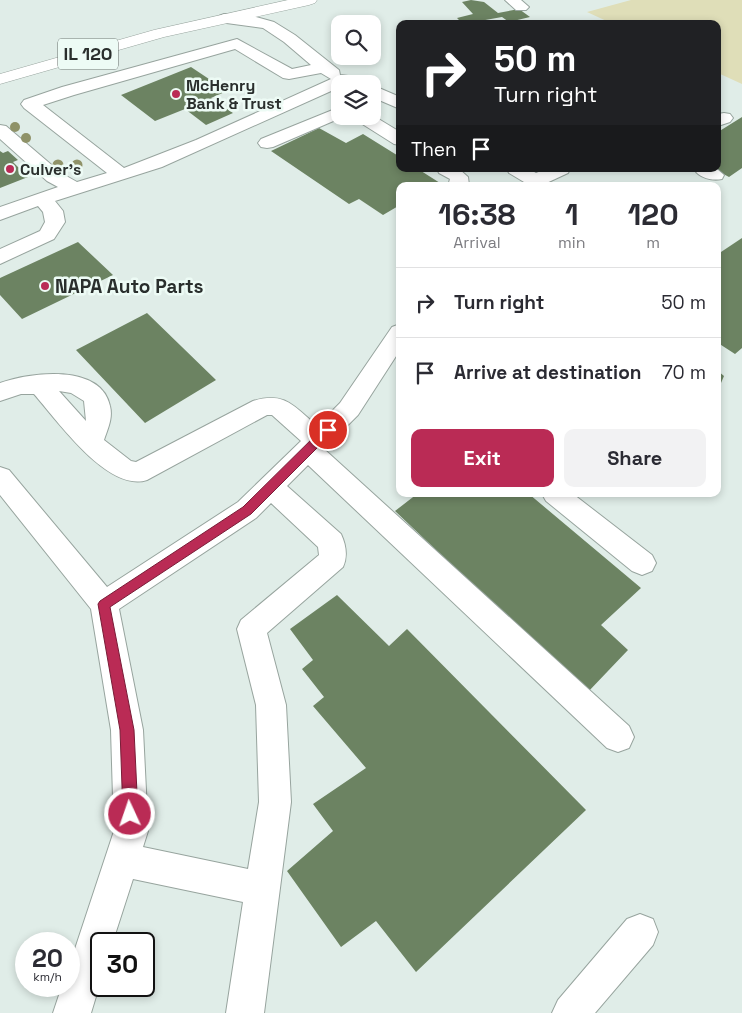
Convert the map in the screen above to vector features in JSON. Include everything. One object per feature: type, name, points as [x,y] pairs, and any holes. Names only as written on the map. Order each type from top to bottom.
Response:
[{"type":"main road","name":"IL 120","points":[[0,63],[150,22],[250,0]]},
{"type":"main road","name":"IL 120","points":[[0,79],[160,33],[309,0]]},
{"type":"street","points":[[275,28],[279,13],[284,5]]},
{"type":"street","points":[[224,19],[253,21],[275,28],[322,68],[335,75]]},
{"type":"street","points":[[121,175],[30,104],[68,91],[237,44],[289,74],[322,68]]},
{"type":"street","points":[[0,214],[42,198],[154,164],[331,89]]},
{"type":"street","points":[[381,94],[396,102]]},
{"type":"street","points":[[268,143],[331,116]]},
{"type":"street","points":[[376,125],[396,137]]},
{"type":"street","points":[[0,130],[46,170],[73,188]]},
{"type":"street","points":[[0,202],[32,188],[38,174],[46,170]]},
{"type":"street","points":[[451,172],[460,177],[459,182]]},
{"type":"street","points":[[520,172],[532,182]]},
{"type":"street","points":[[535,182],[555,172]]},
{"type":"street","points":[[0,256],[47,234],[55,222],[53,211],[42,198]]},
{"type":"street","points":[[104,604],[247,510],[391,366],[396,347]]},
{"type":"street","points":[[0,392],[19,384],[32,384],[42,388],[91,442],[122,468],[138,473],[261,407],[272,405],[281,409],[313,445],[618,737]]},
{"type":"street","points":[[0,477],[104,604],[127,730],[131,831],[72,1013]]},
{"type":"street","points":[[245,1013],[275,802],[271,705],[251,629],[334,558],[330,542],[271,487]]},
{"type":"street","points":[[559,497],[642,563]]},
{"type":"street","points":[[122,860],[263,889]]},
{"type":"street","points":[[571,1013],[640,932]]},
{"type":"lane","points":[[32,384],[51,381],[68,382],[90,393],[97,402],[99,416],[91,442]]},
{"type":"green space","points":[[631,0],[742,0],[742,84],[721,74],[721,20],[604,20],[587,12]]},
{"type":"building","points":[[471,0],[484,2],[498,13],[519,9],[530,17],[517,20],[506,20],[502,17],[485,20],[459,20],[457,18],[473,14],[462,2]]},
{"type":"building","points":[[191,67],[227,91],[211,98],[233,113],[206,125],[185,109],[155,121],[121,95]]},
{"type":"building","points":[[742,117],[742,168],[729,177],[720,172],[721,130]]},
{"type":"building","points":[[319,128],[346,143],[363,134],[396,155],[396,172],[423,172],[438,182],[396,182],[396,207],[383,215],[359,199],[349,204],[271,151]]},
{"type":"building","name":"Culver's","points":[[0,151],[3,153],[8,151],[18,160],[13,162],[28,177],[0,188]]},
{"type":"building","points":[[742,238],[742,348],[735,354],[721,345],[721,252]]},
{"type":"building","name":"NAPA Auto Parts","points":[[78,242],[113,275],[22,319],[0,295],[0,278]]},
{"type":"building","points":[[147,313],[216,380],[145,423],[76,350]]},
{"type":"building","points":[[413,497],[533,497],[641,588],[601,625],[628,650],[587,693],[395,511]]},
{"type":"building","points":[[337,595],[389,646],[407,629],[586,810],[416,972],[376,921],[341,947],[287,871],[333,831],[313,804],[366,768],[313,706],[324,697],[302,669],[313,660],[290,629]]},
{"type":"place","name":"McHenry Bank & Trust","points":[[176,94]]},
{"type":"place","name":"Culver's","points":[[10,169]]},
{"type":"place","name":"NAPA Auto Parts","points":[[45,286]]},
{"type":"route","points":[[130,814],[127,730],[104,604],[247,510],[328,430]]}]
